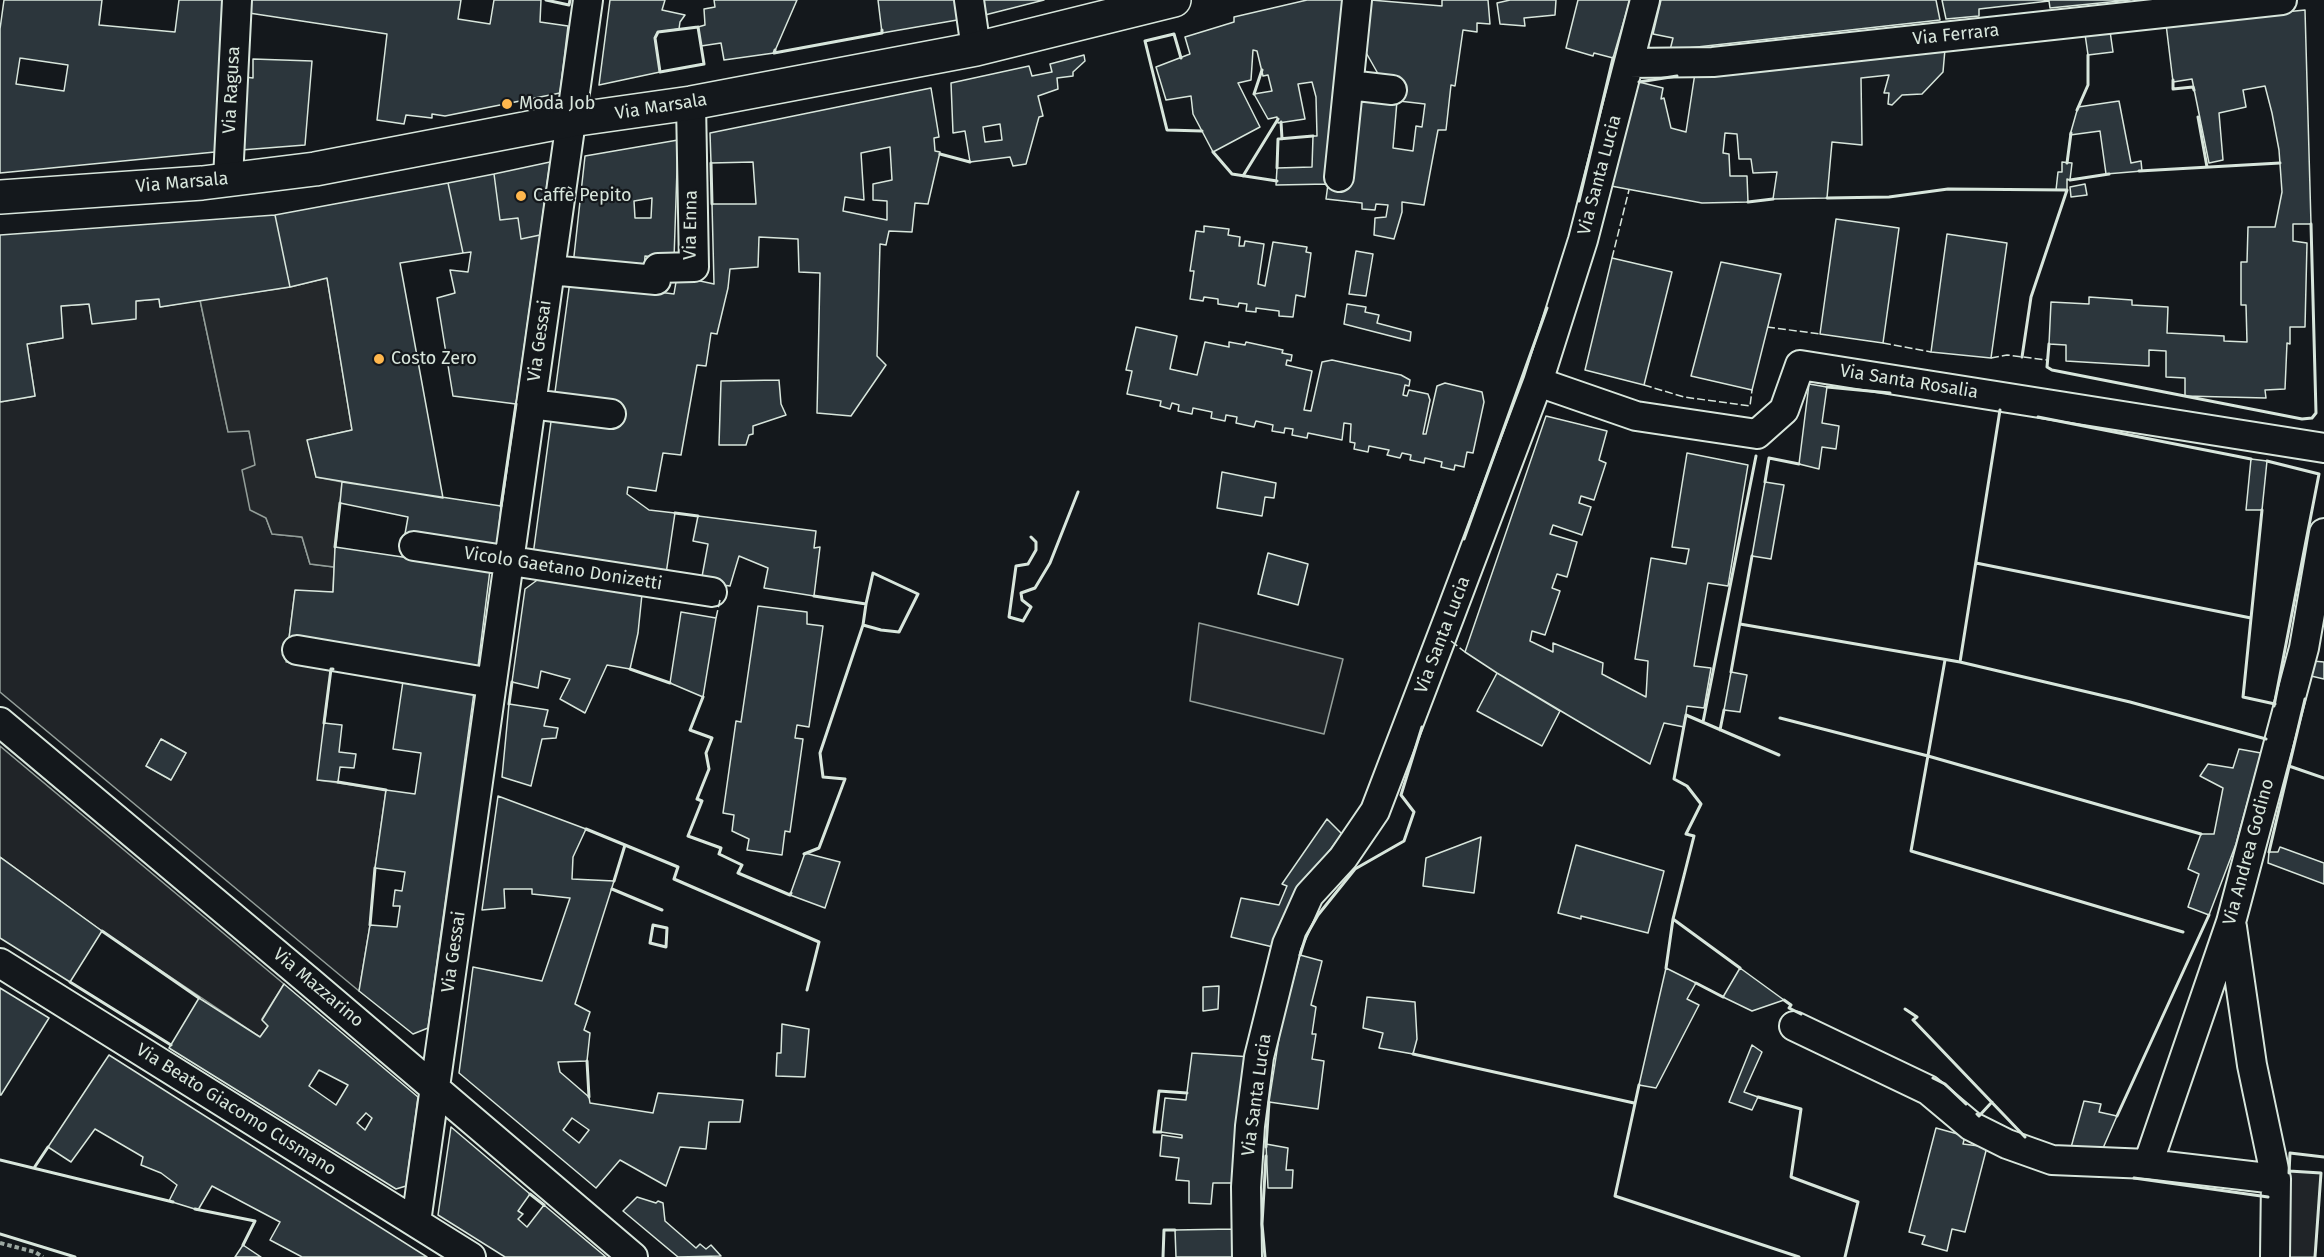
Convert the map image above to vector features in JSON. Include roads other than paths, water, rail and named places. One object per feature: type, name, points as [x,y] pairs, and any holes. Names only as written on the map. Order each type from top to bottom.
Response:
[{"type":"main road","name":"Via Marsala","points":[[0,197],[228,180],[315,169],[571,120],[691,103],[976,49],[1174,0]]},
{"type":"street","name":"Via Ragusa","points":[[228,180],[237,0]]},
{"type":"street","name":"Via Gessai","points":[[416,1222],[588,0]]},
{"type":"street","points":[[969,0],[976,49]]},
{"type":"street","points":[[1339,177],[1357,0]]},
{"type":"street","name":"Via Santa Lucia","points":[[1247,1257],[1246,1187],[1250,1126],[1259,1057],[1287,944],[1309,895],[1343,858],[1375,811],[1538,382],[1583,240],[1645,0]]},
{"type":"street","name":"Via Ferrara","points":[[1629,63],[1713,62],[2282,0]]},
{"type":"street","points":[[1349,86],[1392,90]]},
{"type":"street","name":"Via Enna","points":[[550,270],[656,280],[658,268],[693,267],[691,103]]},
{"type":"street","name":"Via Santa Rosalia","points":[[1538,382],[1636,416],[1757,434],[1785,410],[1800,365],[2324,448]]},
{"type":"street","points":[[531,404],[611,414]]},
{"type":"street","name":"Via Andrea Godino","points":[[2148,1164],[2231,922],[2304,648],[2324,533]]},
{"type":"street","name":"Vicolo Gaetano Donizetti","points":[[414,546],[712,592]]},
{"type":"street","points":[[297,650],[492,682]]},
{"type":"street","name":"Via Mazzarino","points":[[0,722],[435,1087],[633,1257]]},
{"type":"street","points":[[2231,922],[2252,1065],[2276,1179],[2275,1257]]},
{"type":"street","name":"Via Beato Giacomo Cusmano","points":[[0,963],[471,1257]]},
{"type":"street","points":[[1794,1026],[1928,1090],[1971,1126],[2007,1144],[2052,1160],[2148,1164],[2276,1179]]},
{"type":"place","name":"Moda Job","points":[[507,104]]},
{"type":"place","name":"Caffè Pepito","points":[[521,196]]},
{"type":"place","name":"Costo Zero","points":[[379,359]]}]
